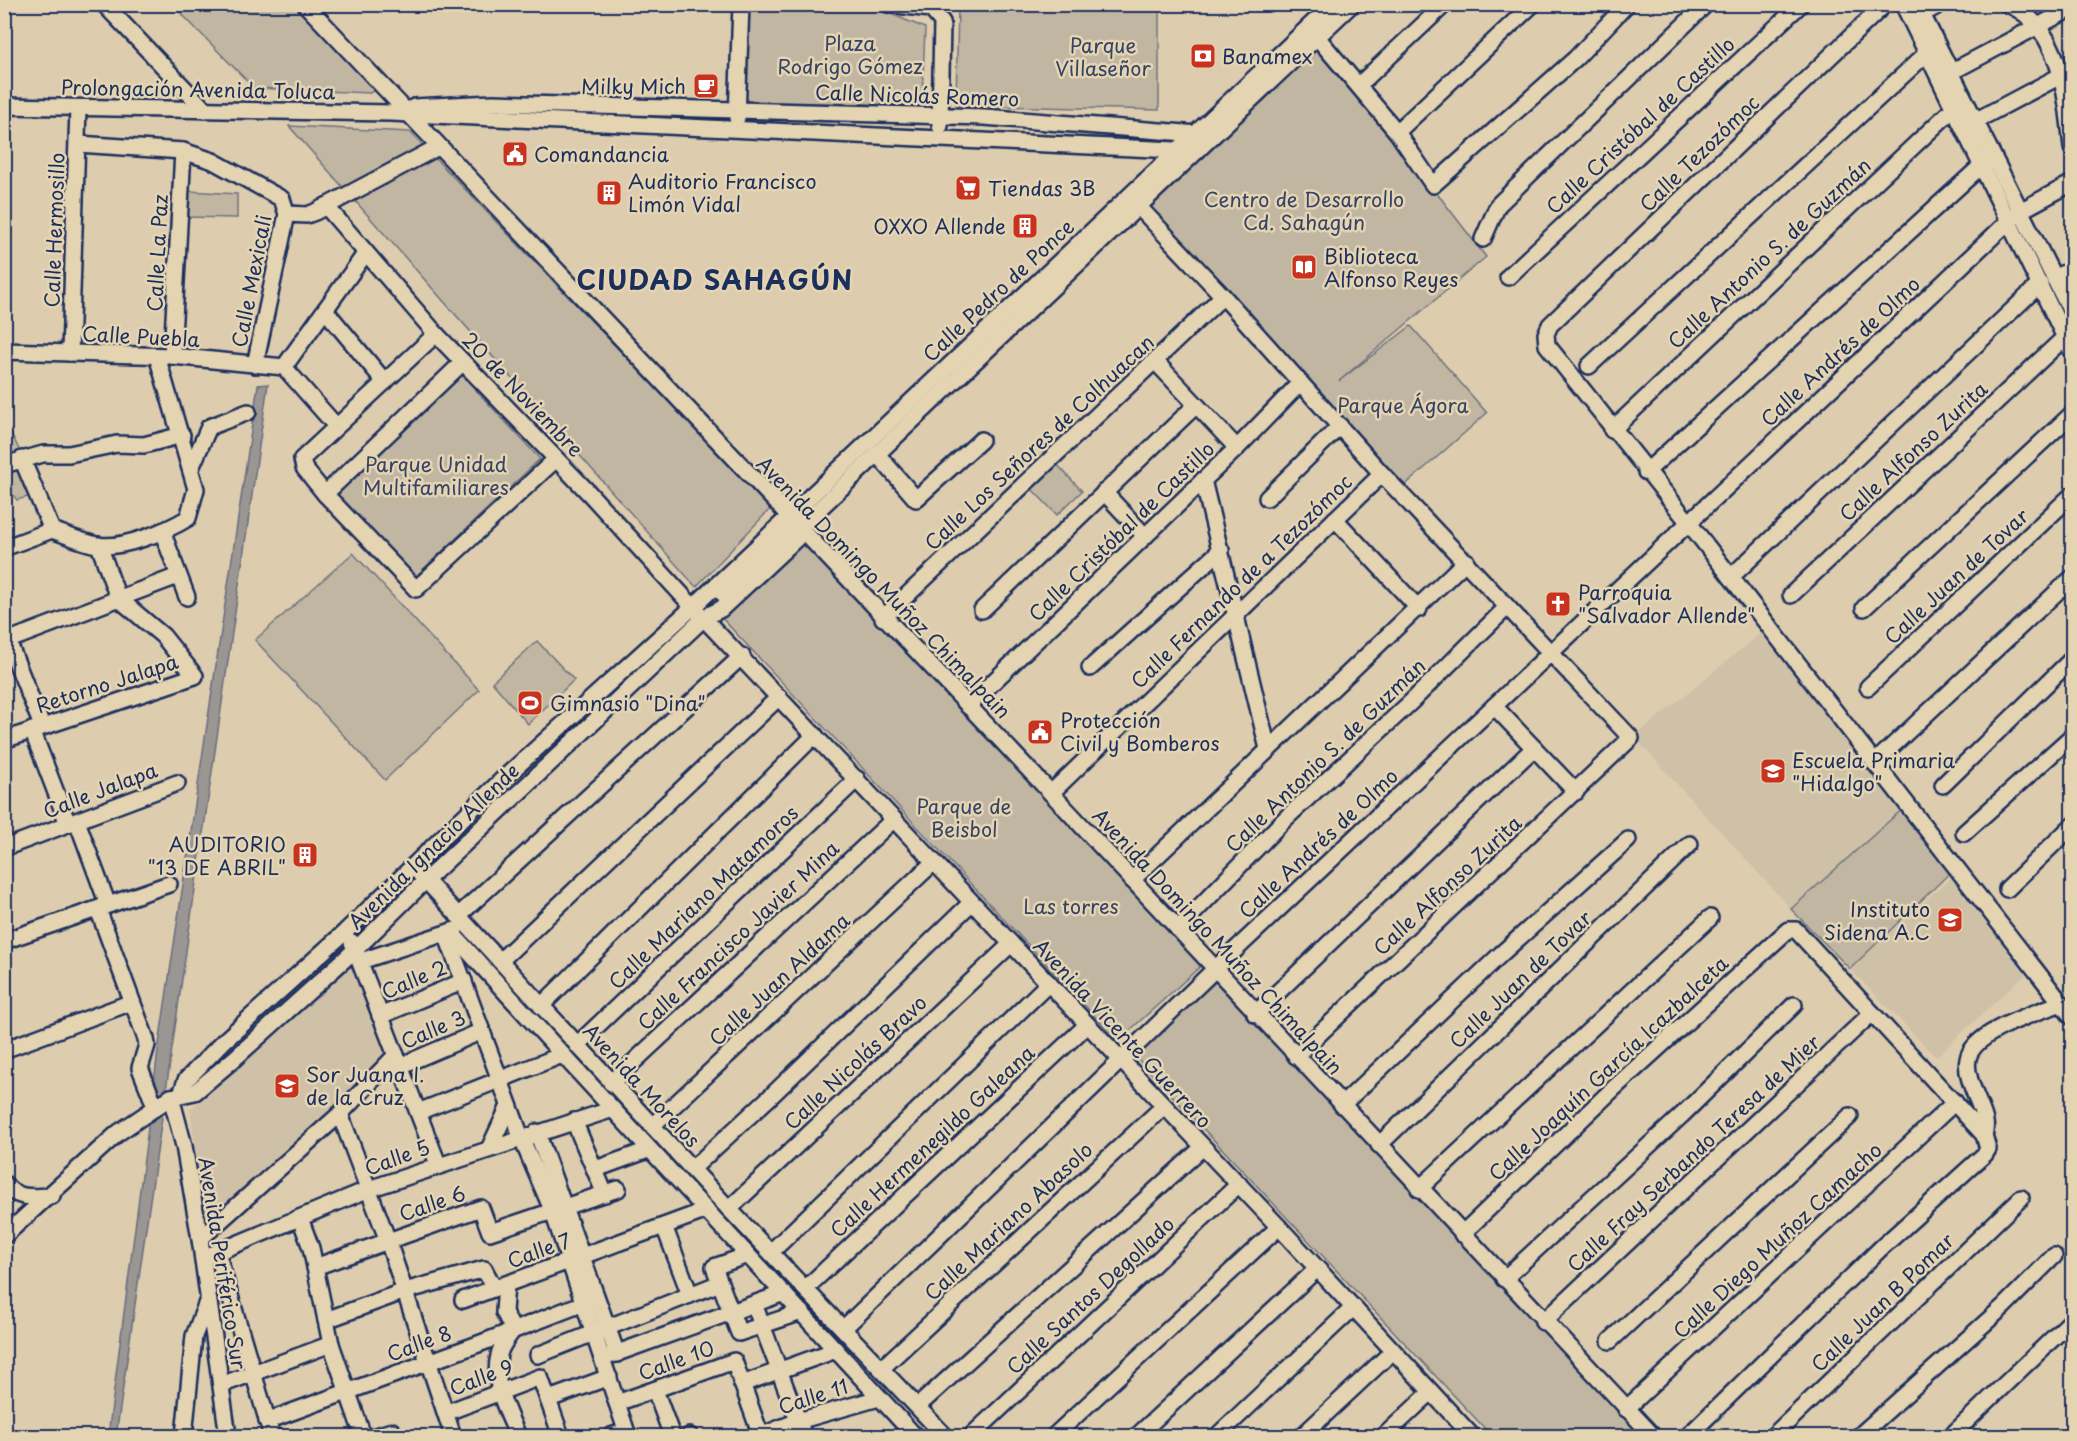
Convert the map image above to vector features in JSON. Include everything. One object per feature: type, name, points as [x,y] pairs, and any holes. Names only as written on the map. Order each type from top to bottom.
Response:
[{"type":"street","points":[[104,4],[205,110]]},
{"type":"street","name":"Avenida Domingo Muñoz Chimalpain","points":[[306,4],[401,112],[438,147],[1051,793],[1255,1014],[1653,1437]]},
{"type":"street","points":[[737,130],[741,4]]},
{"type":"street","points":[[888,4],[931,9],[942,22],[939,138]]},
{"type":"street","name":"Calle Pedro de Ponce","points":[[693,607],[1333,4]]},
{"type":"street","name":"Calle Pedro de Ponce","points":[[705,617],[721,609],[797,538],[799,528],[1352,4]]},
{"type":"street","points":[[1359,85],[1445,4]]},
{"type":"street","points":[[1396,132],[1533,4]]},
{"type":"street","points":[[1317,37],[1396,132],[1433,185],[1576,58],[1627,4]]},
{"type":"street","name":"Calle Cristóbal de Castillo","points":[[1483,238],[1498,205],[1706,4]]},
{"type":"street","name":"Calle Cristóbal de Castillo","points":[[1508,277],[1801,4]]},
{"type":"street","name":"Calle Tezozómoc","points":[[1612,430],[1547,345],[1546,334],[1550,324],[1885,4]]},
{"type":"street","points":[[1903,4],[1954,108],[1987,160],[2014,216],[2040,284],[2073,352]]},
{"type":"street","points":[[1941,4],[1919,9],[1975,121],[1987,160]]},
{"type":"street","points":[[2011,6],[2038,27],[2067,76],[2073,148]]},
{"type":"street","points":[[1951,72],[2073,8]]},
{"type":"street","points":[[1589,366],[1927,53]]},
{"type":"street","points":[[1975,121],[2067,76]]},
{"type":"street","points":[[492,119],[493,103]]},
{"type":"street","name":"Calle Nicolás Romero","points":[[401,112],[493,103],[984,117],[1214,135]]},
{"type":"street","name":"Prolongación Avenida Toluca","points":[[4,106],[401,112]]},
{"type":"street","name":"Calle Hermosillo","points":[[70,353],[78,108]]},
{"type":"street","name":"Calle Antonio S. de Guzmán","points":[[1612,430],[1954,108]]},
{"type":"street","points":[[401,112],[492,119],[1197,151]]},
{"type":"street","points":[[866,135],[867,114]]},
{"type":"street","points":[[78,144],[183,151],[213,161],[282,199],[293,213],[326,206],[438,147]]},
{"type":"street","name":"Calle La Paz","points":[[172,356],[183,151]]},
{"type":"street","points":[[1646,472],[1987,160]]},
{"type":"street","name":"Calle Andrés de Olmo","points":[[1119,1059],[2014,216],[2073,183]]},
{"type":"street","name":"20 de Noviembre","points":[[326,206],[364,254],[436,334],[693,607]]},
{"type":"street","points":[[1138,207],[1223,296],[1464,564],[1551,651]]},
{"type":"street","name":"Calle Mexicali","points":[[270,366],[293,213]]},
{"type":"street","points":[[2014,216],[2054,277],[2073,314]]},
{"type":"street","points":[[336,426],[270,366],[325,310],[364,254]]},
{"type":"street","points":[[2054,277],[2073,270]]},
{"type":"street","points":[[1731,577],[2040,284]]},
{"type":"street","name":"Calle Los Señores de Colhuacan","points":[[883,618],[1223,296]]},
{"type":"street","points":[[325,310],[385,382]]},
{"type":"street","points":[[436,334],[306,454],[303,463],[325,494],[416,589],[556,459]]},
{"type":"street","name":"Calle Alfonso Zurita","points":[[1791,595],[2065,337]]},
{"type":"street","name":"Calle Puebla","points":[[4,351],[172,356],[270,366]]},
{"type":"street","points":[[4,548],[52,530],[99,546],[132,541],[162,531],[188,518],[196,489],[157,356]]},
{"type":"street","points":[[1155,361],[1237,448]]},
{"type":"street","points":[[325,494],[463,362]]},
{"type":"street","name":"Calle Cristóbal de Castillo","points":[[968,706],[1237,448],[1300,383]]},
{"type":"street","points":[[982,610],[1195,405]]},
{"type":"street","points":[[191,468],[209,427],[248,412]]},
{"type":"street","points":[[1864,608],[2073,414]]},
{"type":"street","points":[[1267,498],[1340,426]]},
{"type":"street","points":[[1612,430],[1689,523],[1874,764],[2073,1017]]},
{"type":"street","points":[[4,465],[43,454],[69,454],[117,444],[144,445],[182,435]]},
{"type":"street","points":[[877,454],[916,499],[981,440]]},
{"type":"street","points":[[22,459],[52,530]]},
{"type":"street","name":"Calle Fernando de a Tezozómoc","points":[[1051,793],[1382,474]]},
{"type":"street","points":[[1203,480],[1268,749]]},
{"type":"street","points":[[1104,492],[1145,536]]},
{"type":"street","name":"Calle Juan de Tovar","points":[[1868,687],[2073,495]]},
{"type":"street","points":[[1335,519],[1419,609]]},
{"type":"street","points":[[162,531],[177,576],[187,597]]},
{"type":"street","points":[[99,546],[118,598]]},
{"type":"street","points":[[1090,668],[1221,550]]},
{"type":"street","name":"Calle Antonio S. de Guzmán","points":[[1132,880],[1464,564]]},
{"type":"street","points":[[37,728],[6,642],[177,576]]},
{"type":"street","points":[[1874,764],[2073,578]]},
{"type":"street","name":"Retorno Jalapa","points":[[4,740],[195,676],[163,636],[118,598]]},
{"type":"street","name":"Avenida Vicente Guerrero","points":[[693,607],[742,656],[970,903],[1239,1184],[1469,1435]]},
{"type":"street","name":"Avenida Ignacio Allende","points":[[176,1095],[186,1080],[222,1042],[345,932],[504,778],[693,607]]},
{"type":"street","name":"Calle Antonio S. de Guzmán","points":[[1178,929],[1284,820],[1411,702],[1502,612]]},
{"type":"street","name":"Avenida Ignacio Allende","points":[[176,1095],[195,1092],[359,955],[425,881],[705,617]]},
{"type":"street","name":"Calle Alfonso Zurita","points":[[1296,1056],[1631,738],[1551,651]]},
{"type":"street","points":[[359,955],[449,932],[742,656]]},
{"type":"street","points":[[1943,785],[2073,659]]},
{"type":"street","points":[[500,961],[778,697]]},
{"type":"street","points":[[1494,706],[1576,792]]},
{"type":"street","name":"Retorno Jalapa","points":[[37,728],[103,907],[147,1045],[140,1068],[155,1106]]},
{"type":"street","name":"Calle Mariano Matamoros","points":[[541,1006],[815,735]]},
{"type":"street","points":[[1964,833],[2073,736]]},
{"type":"street","points":[[1255,1014],[1534,748]]},
{"type":"street","name":"Calle Mariano Matamoros","points":[[577,1045],[857,779]]},
{"type":"street","name":"Calle Jalapa","points":[[4,848],[177,783]]},
{"type":"street","name":"Calle Francisco Javier Mina","points":[[611,1083],[894,819]]},
{"type":"street","points":[[2007,889],[2073,826]]},
{"type":"street","points":[[1342,1105],[1501,954],[1628,840]]},
{"type":"street","name":"Calle Juan de Tovar","points":[[1379,1145],[1690,844]]},
{"type":"street","name":"Calle Juan Aldama","points":[[652,1126],[934,862]]},
{"type":"street","name":"Avenida Morelos","points":[[414,867],[611,1083],[945,1437]]},
{"type":"street","points":[[4,941],[169,884]]},
{"type":"street","points":[[692,1168],[771,1096],[970,903]]},
{"type":"street","points":[[1419,1189],[1710,918]]},
{"type":"street","name":"Calle Joaquín García Icazbalceta","points":[[1462,1234],[1613,1089],[1793,928],[1872,1013]]},
{"type":"street","points":[[345,932],[359,955],[380,1016],[438,1164]]},
{"type":"street","points":[[449,932],[464,981],[521,1137],[559,1210]]},
{"type":"street","name":"Avenida Morelos","points":[[449,932],[610,1110],[837,1350]]},
{"type":"street","name":"Calle Nicolás Bravo","points":[[729,1209],[1011,944]]},
{"type":"street","name":"Calle 2","points":[[380,1016],[464,981]]},
{"type":"street","points":[[771,1252],[1049,983]]},
{"type":"street","points":[[4,1050],[132,1002]]},
{"type":"street","points":[[1984,1135],[1985,1119],[1972,1084],[1967,1062],[1973,1045],[1987,1035],[2061,1003]]},
{"type":"street","points":[[1504,1279],[1682,1115],[1794,1005]]},
{"type":"street","points":[[1688,1437],[1881,1248],[1988,1149],[1984,1135],[1872,1013]]},
{"type":"street","name":"Calle Fray Serbando Teresa de Mier","points":[[1543,1322],[1872,1013]]},
{"type":"street","name":"Calle Hermenegildo Galeana","points":[[805,1289],[1087,1025]]},
{"type":"street","name":"Calle 3","points":[[398,1060],[482,1031]]},
{"type":"street","points":[[418,1112],[562,1055]]},
{"type":"street","points":[[844,1328],[1119,1059]]},
{"type":"street","points":[[200,1239],[398,1060]]},
{"type":"street","points":[[4,1236],[52,1196],[118,1133],[176,1095]]},
{"type":"street","name":"Avenida Periférico Sur","points":[[176,1095],[200,1239],[210,1255],[207,1302],[228,1437]]},
{"type":"street","name":"Calle Diego Muñoz Camacho","points":[[1626,1409],[1955,1102]]},
{"type":"street","points":[[490,1147],[509,1106]]},
{"type":"street","name":"Calle Mariano Abasolo","points":[[882,1368],[1164,1106]]},
{"type":"street","name":"Calle 5","points":[[210,1255],[369,1188],[610,1110]]},
{"type":"street","points":[[340,1113],[388,1241],[453,1437]]},
{"type":"street","points":[[1610,1341],[1850,1116]]},
{"type":"street","points":[[574,1121],[596,1169],[648,1150]]},
{"type":"street","points":[[537,1132],[559,1210],[610,1356],[609,1377],[627,1434],[611,1437]]},
{"type":"street","points":[[918,1406],[1203,1147]]},
{"type":"street","name":"Calle 6","points":[[315,1267],[481,1208],[490,1232],[611,1192],[596,1169]]},
{"type":"street","points":[[4,1183],[20,1195],[52,1196]]},
{"type":"street","name":"Calle Santos Degollado","points":[[971,1437],[1239,1184]]},
{"type":"street","name":"Calle Juan B Pomar","points":[[1773,1437],[2021,1198]]},
{"type":"street","name":"Calle 7","points":[[326,1320],[405,1291],[484,1269],[500,1286],[706,1210]]},
{"type":"street","points":[[300,1218],[315,1267],[331,1344],[363,1437]]},
{"type":"street","points":[[664,1226],[690,1295]]},
{"type":"street","points":[[1054,1437],[1279,1227]]},
{"type":"street","points":[[210,1255],[252,1372],[272,1437]]},
{"type":"street","points":[[747,1255],[714,1267],[738,1331],[742,1333],[762,1327],[802,1311]]},
{"type":"street","points":[[1859,1437],[2003,1307],[2054,1256]]},
{"type":"street","points":[[576,1258],[584,1303],[601,1331]]},
{"type":"street","points":[[1137,1437],[1317,1269]]},
{"type":"street","points":[[538,1355],[720,1283]]},
{"type":"street","points":[[463,1300],[500,1286],[504,1312],[513,1330],[499,1353],[500,1393],[518,1437]]},
{"type":"street","points":[[610,1356],[784,1293]]},
{"type":"street","points":[[184,1437],[194,1336],[207,1302]]},
{"type":"street","name":"Calle 8","points":[[267,1420],[584,1303]]},
{"type":"street","points":[[754,1304],[804,1437]]},
{"type":"street","points":[[1217,1437],[1354,1307]]},
{"type":"street","points":[[1951,1437],[2073,1320]]},
{"type":"street","points":[[220,1385],[331,1344]]},
{"type":"street","points":[[760,1436],[742,1384],[837,1350],[915,1437]]},
{"type":"street","points":[[1302,1437],[1393,1351]]},
{"type":"street","name":"Calle 10","points":[[617,1403],[734,1361],[742,1384]]},
{"type":"street","name":"Calle 9","points":[[445,1413],[540,1377],[561,1437]]},
{"type":"street","points":[[549,1399],[609,1377]]},
{"type":"street","points":[[655,1390],[672,1437]]},
{"type":"street","points":[[1384,1437],[1431,1392]]},
{"type":"street","name":"Calle 11","points":[[760,1436],[798,1421],[879,1398]]},
{"type":"street","points":[[375,1437],[392,1431],[394,1437]]},
{"type":"shaded area","points":[[268,384],[116,1436],[108,1436],[158,1051],[258,385]]},
{"type":"shaded area","name":"Escuela Primaria \"Hidalgo\"","points":[[1773,623],[1907,805],[1791,909],[1634,737]]},
{"type":"shaded area","name":"Instituto Sidena A.C","points":[[1958,871],[2032,968],[1936,1057],[1850,969]]},
{"type":"shaded area","name":"Sor Juana I. de la Cruz","points":[[353,962],[385,1052],[382,1061],[206,1225],[190,1110]]},
{"type":"green space","points":[[173,5],[303,5],[379,86],[370,93],[254,88]]},
{"type":"green space","name":"Plaza Rodrigo Gómez","points":[[749,5],[869,5],[925,28],[922,105],[745,102]]},
{"type":"green space","name":"Parque Villaseñor","points":[[958,5],[1159,5],[1159,110],[956,105]]},
{"type":"green space","name":"Centro de Desarrollo Cd. Sahagún","points":[[1317,37],[1486,257],[1339,381],[1411,326],[1487,413],[1402,488],[1140,205]]},
{"type":"green space","points":[[289,126],[410,132],[771,508],[696,587]]},
{"type":"green space","points":[[189,191],[237,194],[237,218],[186,217]]},
{"type":"green space","name":"Parque Unidad Multifamiliares","points":[[460,373],[540,459],[413,579],[332,492]]},
{"type":"green space","points":[[4,418],[22,456],[35,495],[17,500],[10,491],[5,493]]},
{"type":"green space","points":[[1053,460],[1082,491],[1057,515],[1027,484]]},
{"type":"green space","name":"Las torres","points":[[803,536],[1204,963],[1118,1041],[718,614]]},
{"type":"green space","points":[[353,553],[479,690],[385,780],[255,640]]},
{"type":"green space","name":"Gimnasio \"Dina\"","points":[[537,641],[574,680],[528,724],[492,682]]},
{"type":"green space","points":[[1907,805],[1956,867],[1850,969],[1791,909]]},
{"type":"green space","points":[[1221,977],[1647,1436],[1492,1436],[1134,1055]]},
{"type":"place","name":"Banamex","points":[[1203,56]]},
{"type":"place","name":"Milky Mich","points":[[706,86]]},
{"type":"place","name":"Comandancia","points":[[515,154]]},
{"type":"place","name":"Tiendas 3B","points":[[968,188]]},
{"type":"place","name":"Auditorio Francisco Limón Vidal","points":[[609,193]]},
{"type":"place","name":"OXXO Allende","points":[[1025,226]]},
{"type":"place","name":"Biblioteca Alfonso Reyes","points":[[1304,267]]},
{"type":"place","name":"Parroquia \"Salvador Allende\"","points":[[1558,604]]},
{"type":"place","name":"Gimnasio \"Dina\"","points":[[530,703]]},
{"type":"place","name":"Protección Civil y Bomberos","points":[[1040,732]]},
{"type":"place","name":"Escuela Primaria \"Hidalgo\"","points":[[1773,771]]},
{"type":"place","name":"AUDITORIO \"13 DE ABRIL\"","points":[[305,855]]},
{"type":"place","name":"Instituto Sidena A.C","points":[[1950,920]]},
{"type":"place","name":"Sor Juana I. de la Cruz","points":[[287,1086]]},
{"type":"district","name":"CIUDAD SAHAGÚN","points":[[715,279]]},
{"type":"park label","name":"Parque Ágora","points":[[1403,405]]},
{"type":"park label","name":"Parque de Beisbol","points":[[964,818]]}]
